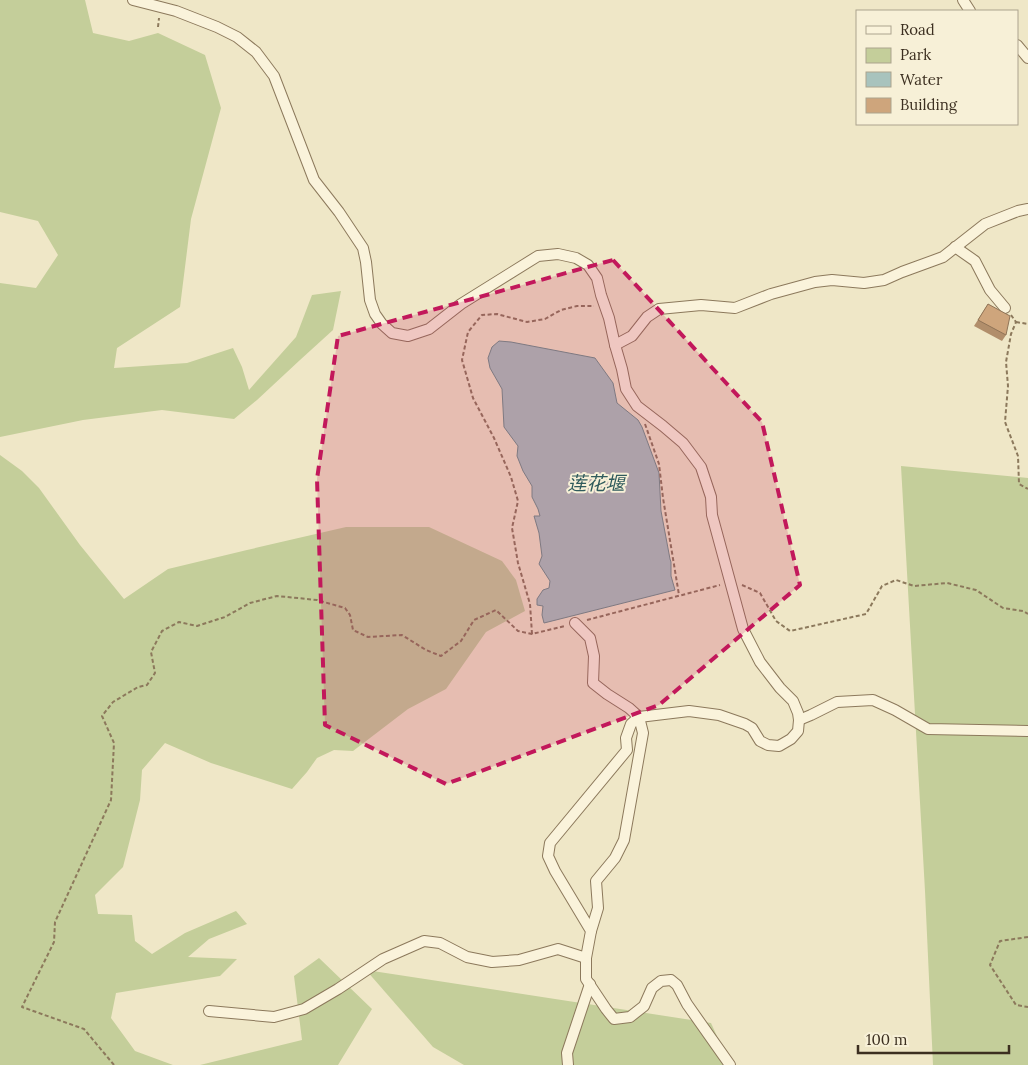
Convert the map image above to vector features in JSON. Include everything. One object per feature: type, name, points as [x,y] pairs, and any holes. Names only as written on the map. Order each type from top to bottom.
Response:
[{"type":"street","points":[[133,0],[176,11],[217,26],[237,37],[256,52],[274,76],[314,180],[339,212],[363,248],[370,300],[375,314],[392,333],[408,336],[429,329],[461,304],[538,256],[558,254],[576,258],[588,265],[597,278],[626,389],[636,406],[683,443],[701,467],[711,497],[712,515],[743,630],[760,662],[780,688],[793,701],[798,713],[798,730],[791,739],[779,746],[768,745],[760,741],[752,728],[719,715],[689,711],[639,717],[631,724],[626,738],[627,750],[550,843],[548,856],[591,931]]},
{"type":"street","points":[[1018,46],[1028,58]]},
{"type":"street","points":[[615,345],[632,336],[647,317],[659,309],[701,305],[735,308],[770,294],[815,282],[832,280],[864,283],[884,280],[943,257],[985,224],[1028,209]]},
{"type":"street","points":[[955,247],[975,261],[990,290],[1005,308]]},
{"type":"street","points":[[575,623],[590,638],[594,656],[593,682],[639,717],[643,733],[624,840],[615,858],[596,881],[598,908],[586,958],[586,979],[614,1018],[630,1017],[644,1006],[652,988],[661,982],[670,980],[677,985],[687,1004],[730,1065]]},
{"type":"street","points":[[799,720],[837,702],[873,700],[928,729],[1028,731]]},
{"type":"street","points":[[208,1011],[274,1017],[304,1009],[383,959],[424,941],[440,943],[466,957],[492,962],[519,960],[558,949],[586,958]]},
{"type":"street","points":[[568,1065],[567,1053],[590,984]]},
{"type":"path","points":[[532,634],[530,604],[518,563],[512,528],[518,501],[511,477],[494,438],[473,398],[462,360],[468,332],[482,316],[497,314],[527,322],[545,319],[561,310],[577,306],[604,305]]},
{"type":"path","points":[[1005,308],[1016,322],[1028,324]]},
{"type":"path","points":[[1016,322],[1011,334],[1006,362],[1008,386],[1005,422],[1018,456],[1018,484],[1028,488]]},
{"type":"path","points":[[644,422],[659,464],[679,596]]},
{"type":"path","points":[[114,1065],[84,1029],[22,1007],[54,942],[55,922],[111,800],[114,743],[102,716],[113,702],[138,687],[147,685],[155,674],[151,652],[162,630],[179,622],[197,626],[225,617],[250,603],[277,596],[317,600],[345,608],[350,615],[353,630],[368,637],[402,635],[426,650],[441,656],[461,641],[474,620],[496,610],[518,631],[532,634],[730,582],[760,593],[776,621],[790,630],[866,614],[882,586],[896,580],[914,586],[947,582],[976,590],[1003,608],[1022,611],[1028,614]]},
{"type":"path","points":[[1028,937],[1000,941],[990,965],[1016,1005],[1028,1007]]},
{"type":"highlighted area","points":[[613,260],[762,422],[800,585],[659,705],[446,784],[325,725],[317,479],[338,336]]},
{"type":"green space","points":[[0,0],[85,0],[93,33],[129,41],[158,33],[205,55],[221,108],[191,219],[180,307],[117,348],[114,368],[187,363],[233,348],[242,367],[249,390],[296,337],[312,295],[341,291],[333,330],[234,419],[162,410],[83,420],[0,437],[0,283],[36,288],[58,255],[38,221],[0,212]]},
{"type":"green space","points":[[0,455],[22,471],[39,488],[80,545],[124,599],[168,569],[247,550],[346,527],[429,527],[502,561],[516,580],[525,611],[486,632],[446,689],[408,709],[353,751],[334,750],[317,758],[292,789],[211,763],[165,743],[142,770],[140,800],[123,867],[95,895],[98,914],[132,915],[135,941],[152,954],[185,933],[236,911],[247,924],[209,939],[188,957],[237,959],[220,976],[116,993],[111,1018],[135,1051],[173,1065],[0,1065]]},
{"type":"green space","points":[[901,466],[1028,478],[1028,1065],[933,1065]]},
{"type":"green space","points":[[319,958],[372,1009],[338,1065],[200,1065],[302,1040],[294,976]]},
{"type":"green space","points":[[366,970],[711,1023],[730,1065],[464,1065],[433,1047]]},
{"type":"water","name":"莲花堰","points":[[499,341],[595,358],[613,383],[617,403],[638,420],[642,427],[659,473],[661,511],[675,590],[544,623],[542,615],[543,606],[537,605],[537,599],[543,590],[549,588],[550,581],[539,564],[542,556],[539,533],[534,516],[540,516],[532,497],[532,486],[517,456],[518,446],[504,427],[502,389],[490,368],[488,358],[492,347]]},
{"type":"building","points":[[988,304],[1010,316],[1006,335],[978,320]]}]
